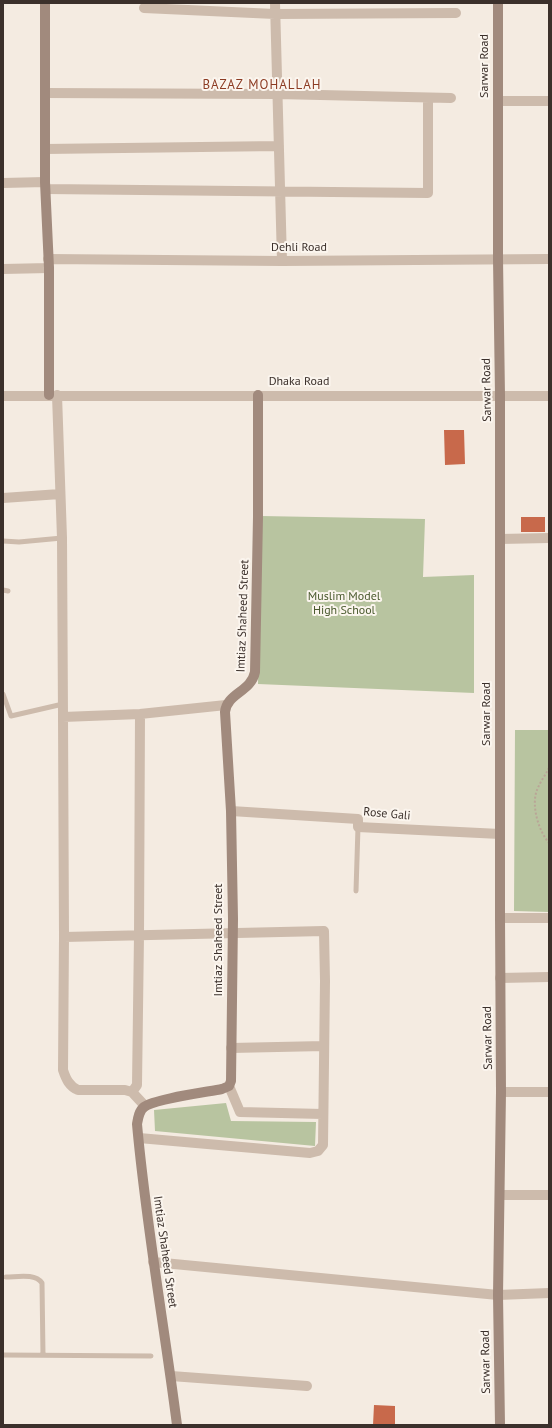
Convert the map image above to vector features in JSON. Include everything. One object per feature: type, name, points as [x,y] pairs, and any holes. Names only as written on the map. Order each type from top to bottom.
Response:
[{"type":"street","points":[[45,3],[45,149],[48,263],[53,395],[62,538],[64,937],[63,1070],[66,1079],[72,1087],[78,1090],[125,1090],[132,1092],[145,1106],[155,1102],[222,1089],[229,1086],[240,1112],[323,1114]]},
{"type":"street","points":[[276,3],[275,14],[282,261]]},
{"type":"street","name":"Sarwar Road","points":[[498,3],[501,1092],[498,1295],[500,1425]]},
{"type":"street","points":[[144,8],[202,7],[275,14],[456,13]]},
{"type":"street","points":[[45,93],[277,94],[451,98]]},
{"type":"street","points":[[3,183],[46,186],[428,193],[428,98]]},
{"type":"street","points":[[498,101],[549,101]]},
{"type":"street","points":[[45,149],[279,146]]},
{"type":"street","name":"Dehli Road","points":[[3,269],[48,263],[498,259],[549,260]]},
{"type":"street","name":"Imtiaz Shaheed Street","points":[[229,1086],[232,1076],[233,933],[231,811],[225,712],[228,701],[253,680],[255,672],[258,517],[258,395]]},
{"type":"street","name":"Dhaka Road","points":[[3,396],[549,396]]},
{"type":"street","points":[[3,498],[60,494]]},
{"type":"street","points":[[500,539],[549,538]]},
{"type":"street","points":[[63,717],[140,714],[226,705]]},
{"type":"street","points":[[132,1092],[137,1085],[140,714]]},
{"type":"street","name":"Rose Gali","points":[[231,811],[358,819],[358,827],[500,834]]},
{"type":"street","points":[[500,918],[549,918]]},
{"type":"street","points":[[64,937],[139,934],[324,931],[325,981],[323,1114],[322,1145],[318,1152],[310,1153],[139,1138]]},
{"type":"street","points":[[500,978],[549,977]]},
{"type":"street","points":[[231,1048],[324,1046]]},
{"type":"street","points":[[501,1092],[549,1092]]},
{"type":"street","name":"Imtiaz Shaheed Street","points":[[145,1106],[138,1117],[137,1124],[143,1186],[177,1425]]},
{"type":"street","points":[[500,1195],[549,1195]]},
{"type":"street","points":[[153,1262],[498,1295],[549,1293]]},
{"type":"street","points":[[171,1376],[307,1386]]},
{"type":"lane","points":[[3,541],[19,542],[62,538]]},
{"type":"lane","points":[[3,694],[11,716],[63,704]]},
{"type":"lane","points":[[356,891],[358,827]]},
{"type":"lane","points":[[6,1277],[35,1277],[40,1279],[42,1283],[44,1355]]},
{"type":"lane","points":[[3,1355],[151,1356]]},
{"type":"path","points":[[549,768],[536,793],[535,812],[544,837],[549,843]]},
{"type":"green space","name":"Muslim Model High School","points":[[261,516],[425,519],[423,577],[474,575],[474,693],[258,684]]},
{"type":"green space","points":[[515,730],[549,730],[549,912],[514,911]]},
{"type":"green space","points":[[226,1103],[231,1121],[316,1122],[315,1146],[155,1131],[154,1110]]},
{"type":"building","points":[[444,430],[464,430],[465,464],[445,465]]},
{"type":"building","points":[[521,517],[545,517],[545,532],[521,532]]},
{"type":"building","points":[[374,1405],[395,1406],[395,1425],[373,1425]]},
{"type":"district","name":"BAZAZ MOHALLAH","points":[[262,85]]}]
